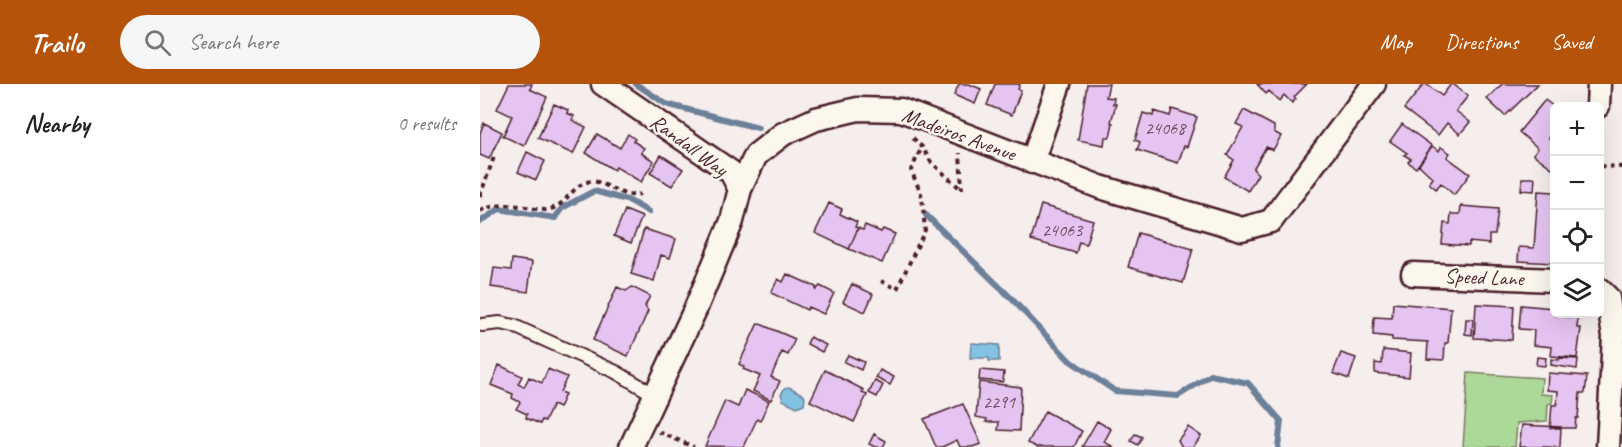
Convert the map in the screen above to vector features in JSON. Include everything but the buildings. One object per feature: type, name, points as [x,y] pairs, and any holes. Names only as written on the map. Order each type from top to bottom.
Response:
[{"type":"street","name":"Randall Way","points":[[603,84],[731,172],[740,189]]},
{"type":"street","points":[[1032,162],[1059,84]]},
{"type":"street","name":"Madeiros Avenue","points":[[631,447],[695,310],[732,221],[740,189],[756,155],[783,134],[816,119],[858,109],[901,110],[971,135],[1032,162],[1100,186],[1242,229],[1271,221],[1374,84]]},
{"type":"street","points":[[1598,102],[1599,84]]},
{"type":"street","name":"Speed Lane","points":[[1413,274],[1550,280]]},
{"type":"street","points":[[1604,294],[1608,298],[1614,336],[1608,447]]},
{"type":"lane","points":[[482,325],[500,323],[514,326],[616,372],[655,395]]},
{"type":"path","points":[[903,135],[913,138],[931,162],[962,190],[960,151]]},
{"type":"path","points":[[881,281],[897,289],[926,230],[922,196],[911,170],[922,147]]},
{"type":"path","points":[[480,196],[494,157]]},
{"type":"path","points":[[1604,166],[1622,167]]},
{"type":"path","points":[[480,211],[505,204],[546,210],[567,200],[575,189],[588,181],[626,195],[640,194]]},
{"type":"path","points":[[642,425],[694,447]]},
{"type":"green space","points":[[1468,373],[1542,378],[1541,394],[1553,395],[1552,403],[1548,404],[1547,421],[1517,423],[1515,447],[1463,447]]},
{"type":"water","points":[[971,343],[999,345],[999,361],[989,361],[989,358],[970,358]]},
{"type":"water","points":[[789,387],[803,394],[804,404],[797,407],[783,400],[781,394],[785,388]]},
{"type":"waterway","points":[[636,84],[666,104],[758,128]]},
{"type":"waterway","points":[[480,222],[499,209],[555,218],[562,208],[594,191],[630,201],[649,212]]},
{"type":"waterway","points":[[926,215],[1012,299],[1069,360],[1115,391],[1178,396],[1211,375],[1248,383],[1281,421],[1278,447]]}]
